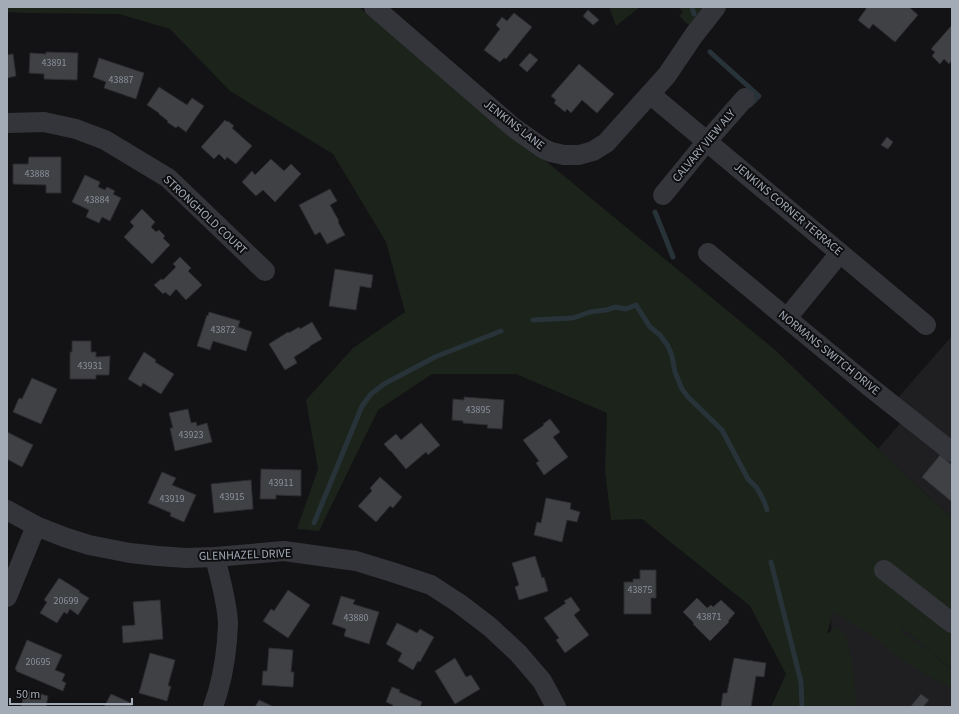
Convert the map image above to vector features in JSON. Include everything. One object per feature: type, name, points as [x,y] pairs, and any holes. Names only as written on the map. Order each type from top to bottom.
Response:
[{"type":"street","name":"JENKINS LANE","points":[[374,7],[514,128],[544,149],[564,155],[578,155],[593,151],[606,143],[667,75],[694,35],[716,7]]},
{"type":"street","name":"JENKINS CORNER TERRACE","points":[[650,94],[926,325]]},
{"type":"street","name":"CALVARY VIEW ALY","points":[[663,195],[707,141],[745,98]]},
{"type":"street","name":"STRONGHOLD COURT","points":[[7,123],[44,122],[76,129],[105,140],[168,178],[265,271]]},
{"type":"street","points":[[787,318],[840,252]]},
{"type":"street","name":"NORMANS SWITCH DRIVE","points":[[708,253],[870,387],[952,452]]},
{"type":"street","name":"GLENHAZEL DRIVE","points":[[7,510],[36,526],[89,546],[130,553],[186,558],[284,552],[323,556],[356,561],[431,585],[460,604],[490,627],[518,653],[542,681],[556,707]]},
{"type":"street","points":[[7,597],[36,526]]},
{"type":"street","points":[[213,707],[223,675],[226,658],[228,624],[226,606],[215,557]]},
{"type":"street","points":[[884,570],[952,623]]},
{"type":"shaded area","points":[[7,7],[359,7],[774,349],[917,486],[952,517],[952,669],[900,626],[903,633],[935,656],[952,671],[952,689],[896,656],[869,633],[833,612],[827,634],[836,627],[846,635],[852,660],[856,707],[771,707],[786,674],[750,606],[642,519],[611,520],[605,471],[607,413],[516,374],[432,374],[378,410],[319,531],[297,529],[318,469],[306,400],[353,348],[405,312],[386,242],[333,154],[230,91],[170,29],[119,14],[7,12]]},
{"type":"shaded area","points":[[609,7],[640,7],[616,26]]},
{"type":"shaded area","points":[[679,7],[710,7],[694,28],[685,22],[679,15],[683,13]]},
{"type":"shaded area","points":[[952,336],[952,517],[878,449],[911,411],[897,399]]},
{"type":"shaded area","points":[[830,569],[852,585],[952,669],[952,707],[833,707]]},
{"type":"building","points":[[866,7],[909,7],[918,15],[895,42],[873,24],[869,29],[858,20]]},
{"type":"building","points":[[588,10],[599,20],[593,25],[583,16]]},
{"type":"building","points":[[514,13],[532,27],[506,59],[504,58],[500,62],[484,50],[500,29],[496,25],[502,17],[507,21]]},
{"type":"building","points":[[952,25],[952,60],[949,64],[944,59],[940,64],[932,56],[935,52],[931,49]]},
{"type":"building","points":[[46,52],[78,53],[77,80],[44,79],[44,74],[29,73],[30,53],[46,54]]},
{"type":"building","points":[[530,53],[538,60],[527,72],[519,65]]},
{"type":"building","points":[[13,54],[16,76],[7,78],[7,55]]},
{"type":"building","points":[[99,58],[144,73],[136,99],[104,88],[106,82],[93,77]]},
{"type":"building","points":[[579,64],[614,94],[597,113],[582,100],[571,113],[567,109],[565,112],[554,103],[556,100],[551,96]]},
{"type":"building","points":[[159,87],[187,105],[192,98],[204,106],[186,132],[178,126],[176,128],[167,122],[168,121],[159,113],[147,105]]},
{"type":"building","points":[[225,120],[234,126],[232,128],[252,146],[236,164],[227,157],[225,160],[219,154],[214,159],[201,147]]},
{"type":"building","points":[[887,137],[893,142],[888,149],[881,145]]},
{"type":"building","points":[[29,157],[61,157],[61,193],[46,193],[46,185],[13,184],[13,164],[28,164]]},
{"type":"building","points":[[271,159],[284,171],[291,164],[301,174],[275,202],[263,190],[256,196],[242,182],[252,171],[255,175]]},
{"type":"building","points":[[85,175],[100,182],[98,187],[105,190],[107,187],[115,191],[113,194],[121,198],[110,221],[102,217],[99,223],[86,217],[89,210],[72,202]]},
{"type":"building","points":[[330,189],[337,201],[330,205],[345,235],[327,244],[320,232],[315,235],[299,205]]},
{"type":"building","points":[[142,209],[155,222],[151,227],[156,232],[159,230],[165,236],[163,238],[170,245],[152,264],[124,237],[134,226],[130,222]]},
{"type":"building","points":[[180,257],[191,268],[188,271],[202,285],[186,300],[176,289],[170,296],[165,292],[163,294],[154,285],[161,279],[163,280],[176,267],[173,264]]},
{"type":"building","points":[[335,269],[373,275],[371,288],[360,286],[356,310],[329,306]]},
{"type":"building","points":[[209,312],[240,321],[238,327],[252,332],[246,351],[213,341],[210,350],[197,346]]},
{"type":"building","points":[[312,322],[322,339],[294,357],[297,363],[285,370],[269,344],[288,332],[289,333],[299,327],[300,329]]},
{"type":"building","points":[[72,341],[91,341],[91,352],[96,352],[96,357],[110,356],[109,375],[96,375],[96,379],[70,379],[70,352],[72,352]]},
{"type":"building","points":[[144,352],[156,360],[155,362],[174,374],[161,394],[143,383],[141,387],[128,379]]},
{"type":"building","points":[[32,378],[57,389],[41,424],[13,412],[19,398],[22,399]]},
{"type":"building","points":[[464,397],[504,400],[502,429],[487,428],[488,425],[463,423],[463,421],[452,420],[453,399],[464,400]]},
{"type":"building","points":[[188,409],[191,423],[196,422],[197,426],[207,423],[212,442],[175,451],[170,428],[173,428],[169,413]]},
{"type":"building","points":[[550,419],[560,432],[553,437],[568,457],[544,475],[536,463],[539,461],[523,440]]},
{"type":"building","points":[[421,423],[440,445],[428,455],[426,452],[406,469],[384,444],[396,434],[401,440]]},
{"type":"building","points":[[7,432],[33,445],[22,467],[7,459]]},
{"type":"building","points":[[940,455],[952,465],[952,502],[922,477]]},
{"type":"building","points":[[261,469],[301,470],[301,496],[276,495],[276,499],[260,499]]},
{"type":"building","points":[[162,472],[176,478],[172,485],[196,495],[184,522],[170,516],[171,513],[148,503]]},
{"type":"building","points":[[380,477],[402,497],[393,508],[390,506],[376,522],[358,506],[372,491],[370,488]]},
{"type":"building","points":[[251,480],[253,509],[214,513],[211,484]]},
{"type":"building","points":[[546,498],[571,503],[570,509],[580,512],[577,522],[567,520],[562,542],[534,535],[537,522],[541,523]]},
{"type":"building","points":[[535,556],[548,591],[519,600],[515,587],[519,585],[512,563]]},
{"type":"building","points":[[640,570],[656,570],[656,598],[651,598],[651,614],[624,614],[624,582],[633,582],[633,579],[640,579]]},
{"type":"building","points":[[59,578],[89,598],[78,615],[70,609],[67,614],[64,612],[57,623],[40,613],[47,602],[44,600]]},
{"type":"building","points":[[288,590],[310,605],[288,638],[263,621],[271,609],[274,611]]},
{"type":"building","points":[[341,596],[355,600],[353,604],[379,612],[369,644],[344,636],[346,629],[332,624]]},
{"type":"building","points":[[571,597],[580,610],[574,615],[589,635],[565,653],[556,640],[559,638],[544,618],[566,603],[564,601]]},
{"type":"building","points":[[697,598],[707,608],[711,605],[713,607],[721,600],[735,613],[728,621],[729,622],[710,641],[683,612]]},
{"type":"building","points":[[160,600],[163,639],[123,643],[122,626],[135,625],[133,602]]},
{"type":"building","points":[[397,623],[417,633],[420,629],[434,637],[420,662],[418,661],[413,670],[398,661],[402,653],[386,644]]},
{"type":"building","points":[[27,640],[62,655],[55,670],[65,674],[62,681],[66,683],[63,691],[16,671],[17,670],[15,669]]},
{"type":"building","points":[[269,648],[293,650],[291,672],[294,672],[293,687],[262,685],[263,671],[267,671]]},
{"type":"building","points":[[150,653],[175,660],[168,686],[171,686],[167,701],[139,693]]},
{"type":"building","points":[[455,658],[466,677],[471,675],[480,689],[455,704],[435,671]]},
{"type":"building","points":[[734,658],[766,663],[764,677],[756,676],[751,707],[721,707],[723,693],[727,693]]},
{"type":"building","points":[[392,687],[400,690],[399,692],[422,702],[420,707],[392,707],[393,705],[386,702]]},
{"type":"building","points":[[25,690],[48,696],[46,707],[21,707]]},
{"type":"building","points":[[111,694],[133,704],[131,707],[104,707]]},
{"type":"building","points":[[921,694],[929,700],[923,707],[910,707]]},
{"type":"building","points":[[259,700],[274,707],[255,707]]},
{"type":"waterway","points":[[692,7],[694,14]]},
{"type":"waterway","points":[[710,52],[759,96],[750,105]]},
{"type":"waterway","points":[[655,212],[673,257]]},
{"type":"waterway","points":[[533,320],[573,318],[590,312],[616,307],[626,309],[636,305],[650,327],[660,335],[668,346],[672,356],[675,372],[682,389],[688,397],[722,430],[748,479],[757,488],[767,510]]},
{"type":"waterway","points":[[314,523],[362,406],[371,394],[384,384],[435,357],[501,331]]},
{"type":"waterway","points":[[771,562],[801,682],[802,707]]}]
